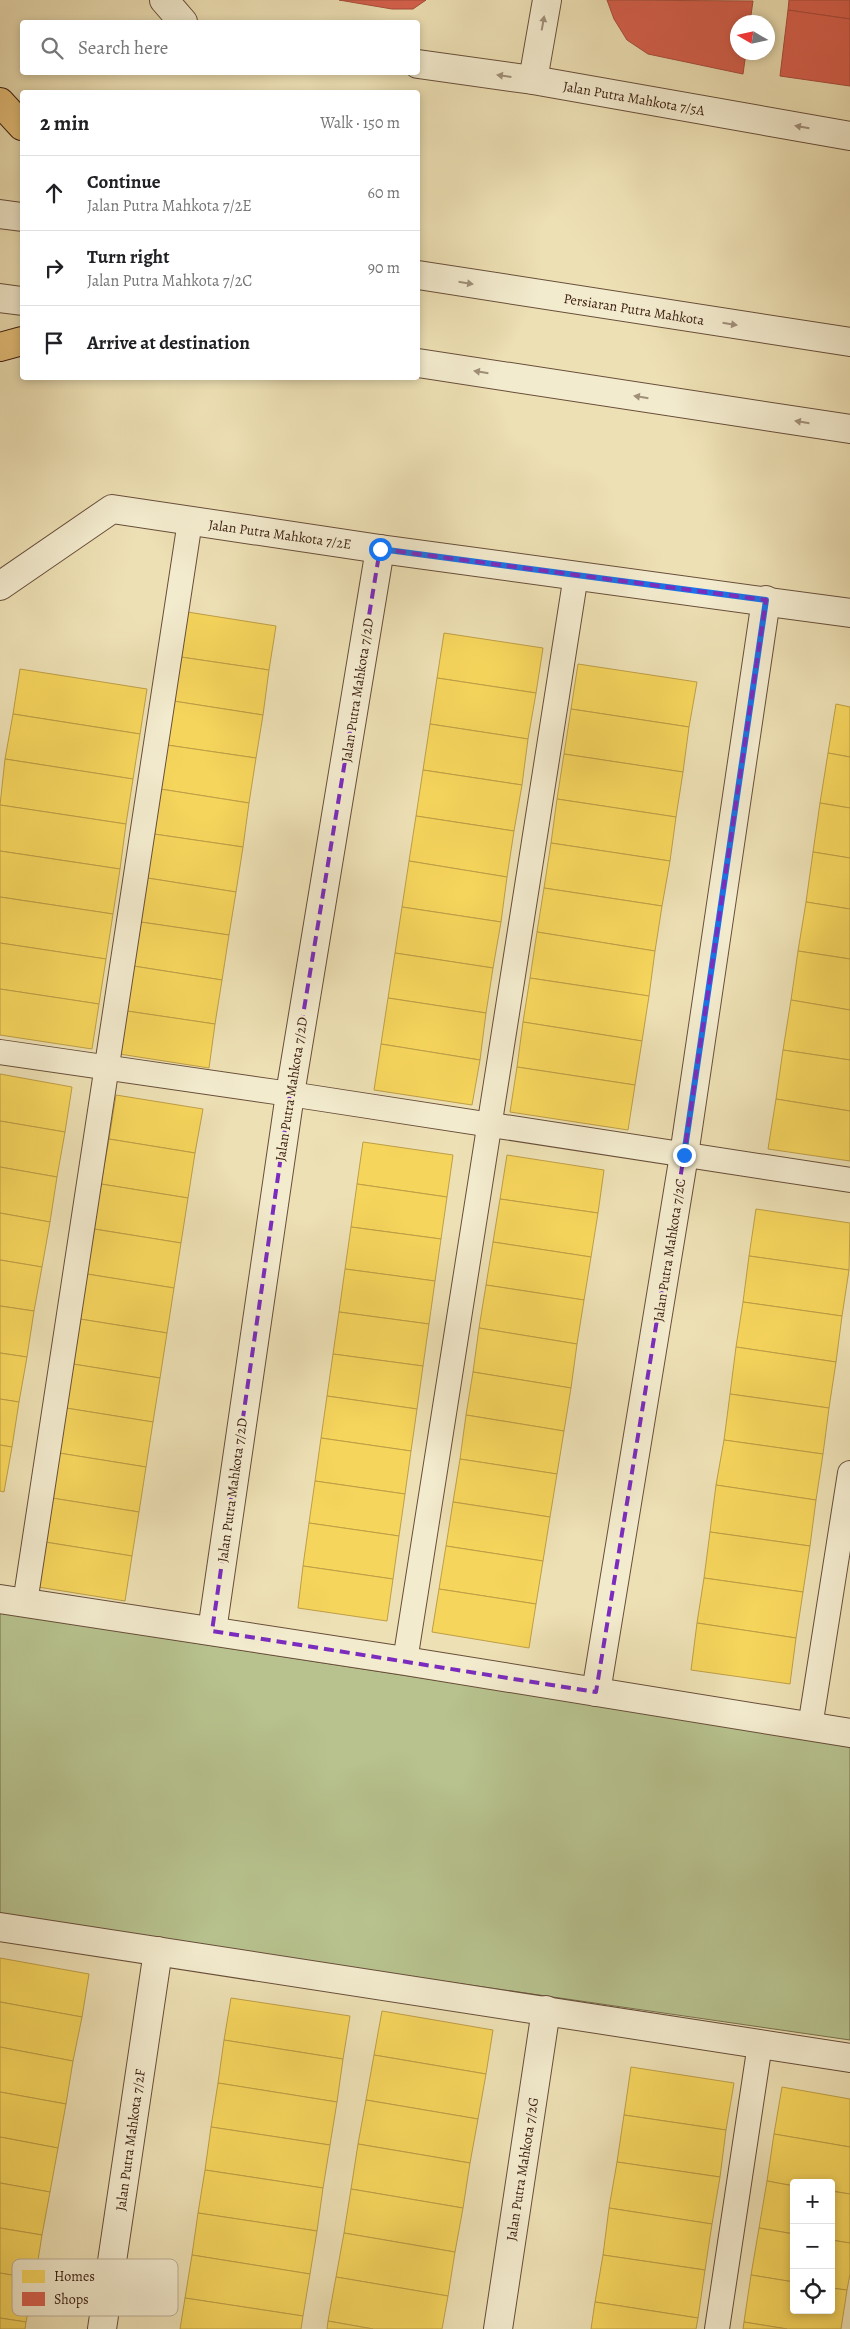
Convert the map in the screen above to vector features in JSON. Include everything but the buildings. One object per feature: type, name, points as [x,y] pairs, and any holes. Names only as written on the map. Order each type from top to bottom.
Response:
[{"type":"main road","points":[[0,102],[20,124]]},
{"type":"main road","points":[[0,347],[20,342]]},
{"type":"street","points":[[164,0],[181,20]]},
{"type":"street","points":[[533,80],[547,0]]},
{"type":"street","name":"Jalan Putra Mahkota 7/5A","points":[[420,64],[533,80],[850,136]]},
{"type":"street","points":[[0,214],[20,217]]},
{"type":"street","name":"Persiaran Putra Mahkota","points":[[420,275],[850,342]]},
{"type":"street","points":[[0,298],[20,301]]},
{"type":"street","points":[[420,363],[850,429]]},
{"type":"street","name":"Jalan Putra Mahkota 7/2E","points":[[0,586],[112,509],[380,549],[766,600],[850,613]]},
{"type":"street","name":"Jalan Putra Mahkota 7/2D","points":[[212,1631],[290,1094],[380,549]]},
{"type":"street","name":"Jalan Putra Mahkota 7/2C","points":[[596,1692],[684,1155],[766,600]]},
{"type":"street","points":[[12,1601],[404,1661],[850,1733]]},
{"type":"street","points":[[0,1927],[850,2058]]},
{"type":"street","name":"Jalan Putra Mahkota 7/2F","points":[[112,2259],[158,1951]]},
{"type":"street","name":"Jalan Putra Mahkota 7/2G","points":[[498,2329],[546,2010]]},
{"type":"street","name":"Jalan Putra Mahkota 7/2F","points":[[102,2329],[104,2316]]},
{"type":"lane","points":[[12,1601],[106,1068],[190,521]]},
{"type":"lane","points":[[404,1661],[576,575]]},
{"type":"lane","points":[[0,1052],[290,1094],[850,1180]]},
{"type":"lane","points":[[810,1727],[850,1473]]},
{"type":"lane","points":[[717,2329],[760,2044]]},
{"type":"highlighted area","points":[[380,549],[766,600],[684,1155],[596,1692],[212,1631],[290,1094]]},
{"type":"green space","points":[[0,1613],[850,1744],[850,2040],[0,1917]]},
{"type":"route","points":[[380,549],[766,600],[684,1155]]}]
